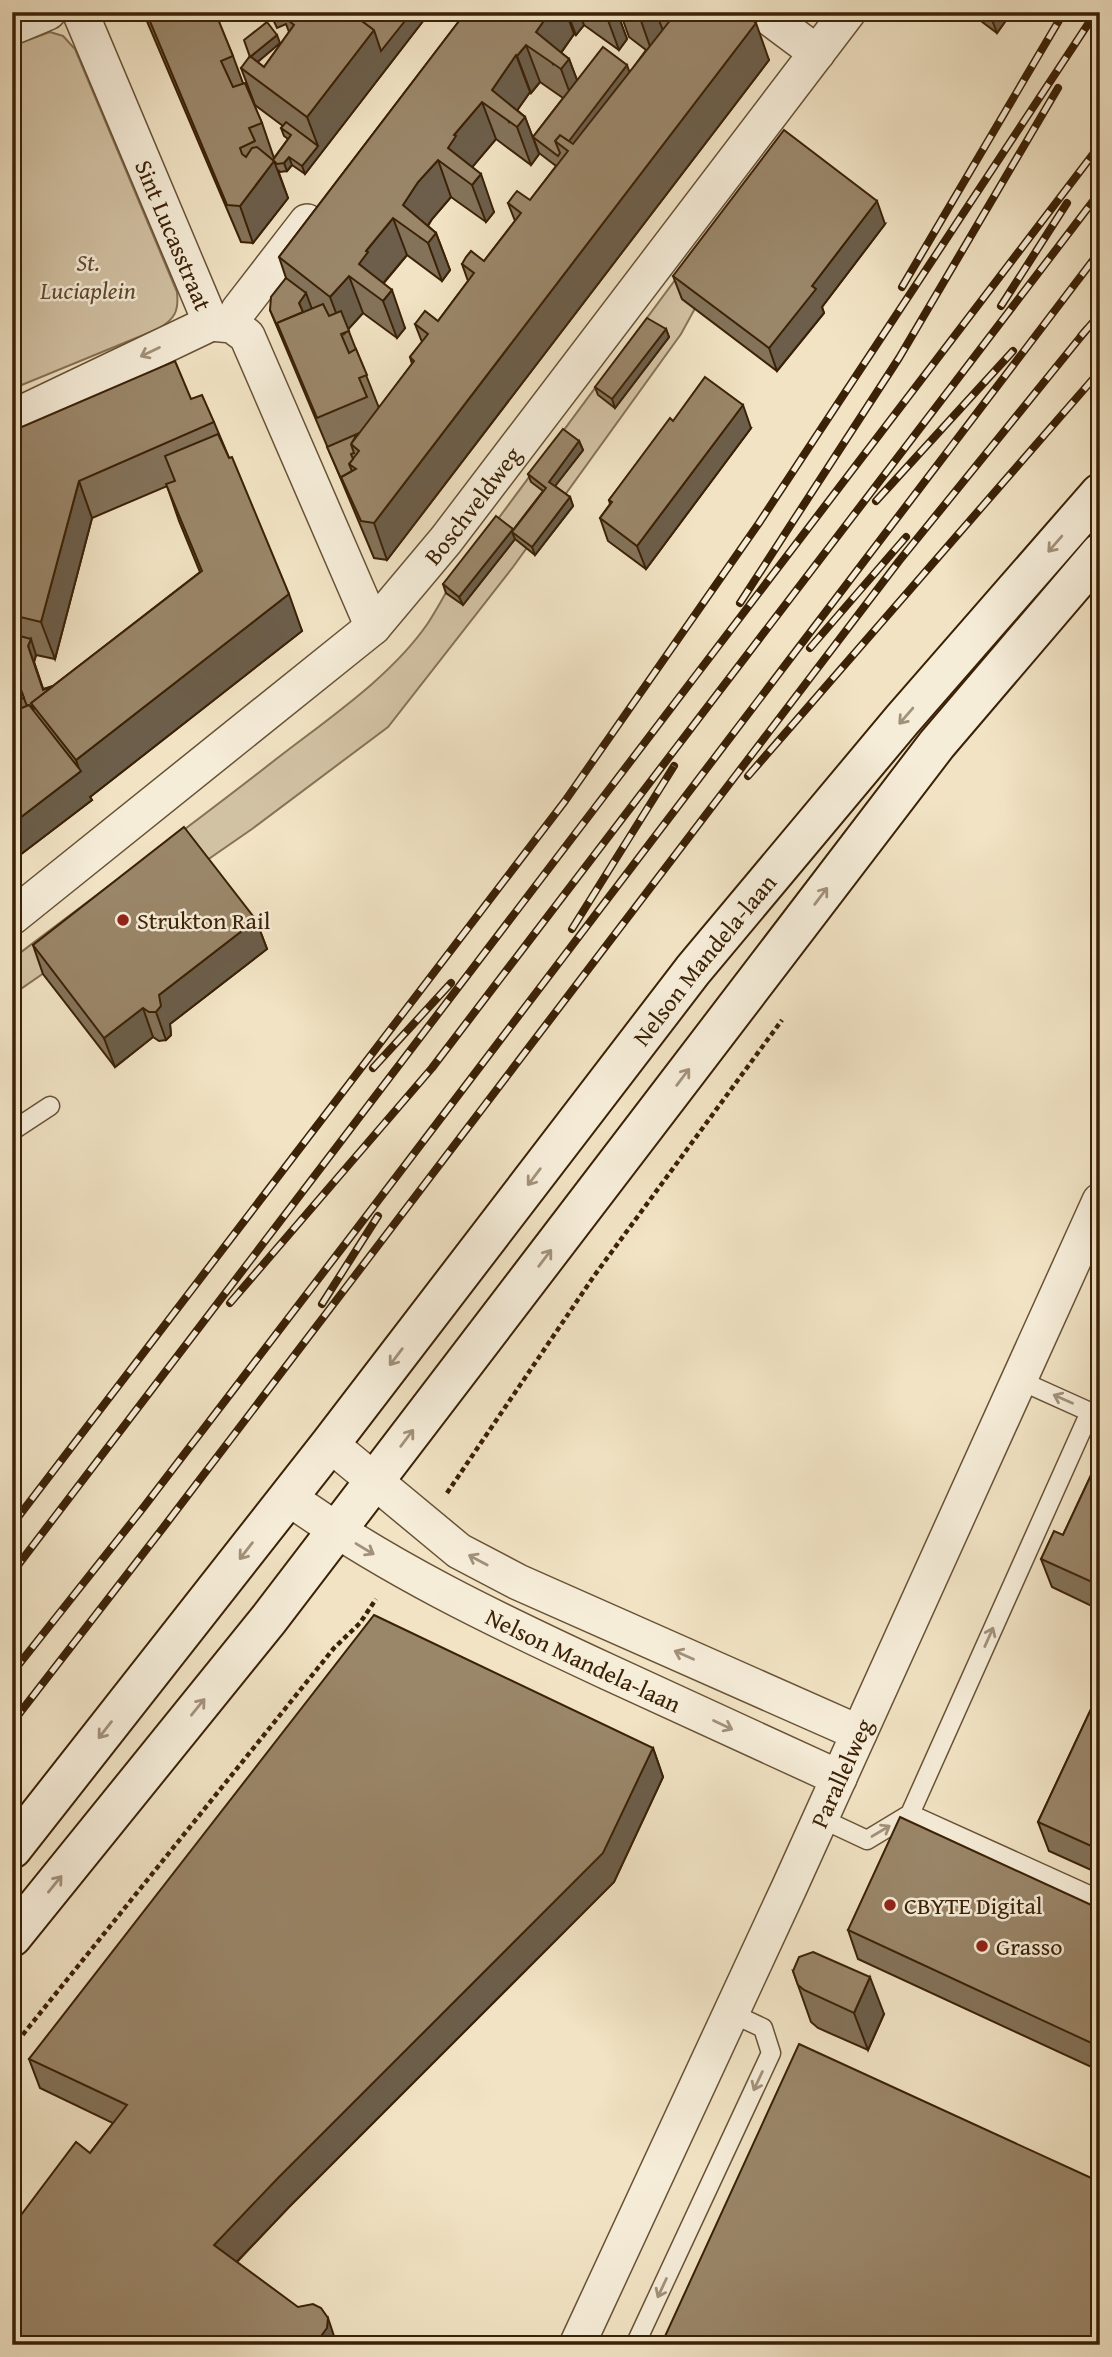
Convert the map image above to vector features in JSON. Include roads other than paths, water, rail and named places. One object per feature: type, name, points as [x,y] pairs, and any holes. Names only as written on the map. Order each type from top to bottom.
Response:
[{"type":"main road","name":"Nelson Mandela-laan","points":[[12,1849],[330,1444],[693,970],[902,720],[1100,493]]},
{"type":"main road","points":[[12,1937],[269,1619],[937,744],[1100,553]]},
{"type":"street","points":[[12,27],[48,12]]},
{"type":"street","name":"Sint Lucasstraat","points":[[80,12],[222,324],[247,336],[373,626]]},
{"type":"street","points":[[762,12],[817,53]]},
{"type":"street","name":"Boschveldweg","points":[[12,917],[373,626],[446,540],[848,12]]},
{"type":"street","points":[[12,418],[222,324],[239,310],[325,200]]},
{"type":"street","name":"Parallelweg","points":[[577,2345],[839,1778],[1100,1201]]},
{"type":"street","name":"Nelson Mandela-laan","points":[[330,1444],[460,1551],[518,1581],[859,1733]]},
{"type":"street","name":"Nelson Mandela-laan","points":[[288,1497],[335,1531],[397,1568],[499,1622],[839,1778]]},
{"type":"lane","points":[[12,1131],[50,1106]]},
{"type":"lane","points":[[820,1818],[867,1840],[910,1814],[1090,1412],[1019,1380]]},
{"type":"lane","points":[[910,1814],[1100,1900]]},
{"type":"lane","points":[[635,2345],[771,2053],[763,2028],[731,2013]]},
{"type":"railway","points":[[902,287],[1064,12]]},
{"type":"railway","points":[[12,1525],[565,801],[759,523],[1096,12]]},
{"type":"railway","points":[[740,603],[899,358],[1058,88]]},
{"type":"railway","points":[[12,1573],[1100,145]]},
{"type":"railway","points":[[230,1303],[432,1068],[1100,192]]},
{"type":"railway","points":[[1001,306],[1067,203]]},
{"type":"railway","points":[[12,1673],[143,1508],[355,1231],[1100,251]]},
{"type":"railway","points":[[1081,336],[1100,314]]},
{"type":"railway","points":[[12,1723],[899,561],[1087,329]]},
{"type":"railway","points":[[876,501],[1013,351]]},
{"type":"railway","points":[[748,776],[1100,371]]},
{"type":"railway","points":[[810,648],[906,537]]},
{"type":"railway","points":[[572,929],[674,766]]},
{"type":"railway","points":[[373,1068],[451,983]]},
{"type":"railway","points":[[322,1304],[378,1216]]},
{"type":"place","name":"Strukton Rail","points":[[123,920]]},
{"type":"place","name":"CBYTE Digital","points":[[890,1905]]},
{"type":"place","name":"Grasso","points":[[982,1946]]},
{"type":"park label","name":"St. Luciaplein","points":[[88,276]]}]
